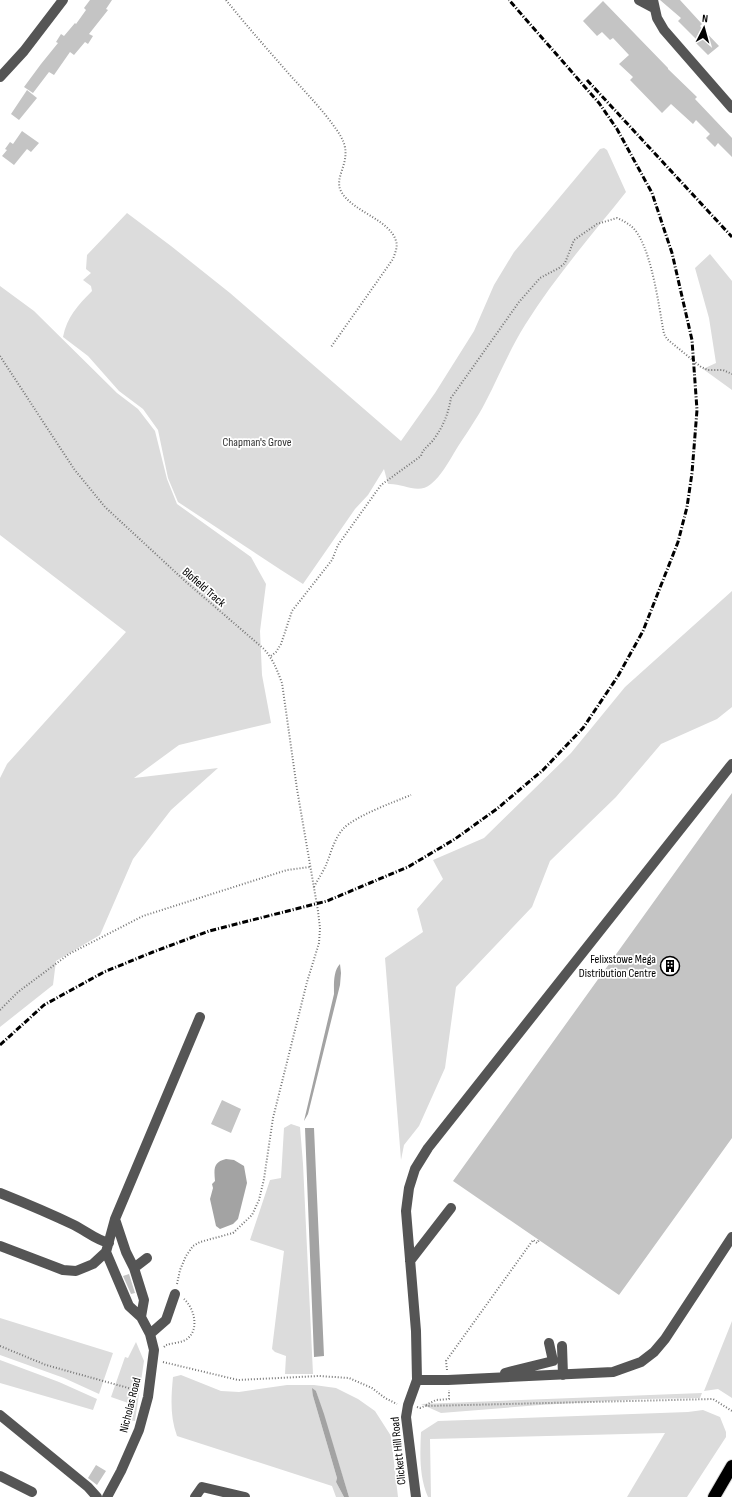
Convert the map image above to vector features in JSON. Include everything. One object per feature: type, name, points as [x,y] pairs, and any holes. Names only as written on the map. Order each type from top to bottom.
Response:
[{"type":"highway","points":[[714,1497],[732,1466]]},
{"type":"street","points":[[0,77],[24,51],[63,0]]},
{"type":"street","points":[[639,0],[654,4],[657,18],[664,30],[732,108]]},
{"type":"street","points":[[732,764],[425,1154],[415,1169],[409,1188],[406,1211],[416,1331],[417,1380],[448,1380],[613,1372],[641,1362],[654,1352],[665,1338],[732,1237]]},
{"type":"street","points":[[0,1246],[63,1270],[70,1271],[76,1271],[93,1264],[108,1248],[115,1219],[200,1017]]},
{"type":"street","points":[[0,1193],[46,1211],[89,1232],[108,1248]]},
{"type":"street","points":[[410,1261],[451,1208]]},
{"type":"street","points":[[115,1219],[126,1252],[134,1268],[144,1300],[141,1317]]},
{"type":"street","name":"Nicholas Road","points":[[107,1497],[121,1471],[139,1430],[148,1396],[154,1350],[150,1334],[141,1317],[129,1306],[108,1248]]},
{"type":"street","points":[[134,1268],[147,1258]]},
{"type":"street","points":[[150,1334],[166,1320],[175,1294]]},
{"type":"street","points":[[481,1378],[553,1361],[549,1343]]},
{"type":"street","points":[[562,1346],[563,1375]]},
{"type":"street","name":"Clickett Hill Road","points":[[416,1497],[406,1417],[408,1405],[417,1380]]},
{"type":"street","points":[[0,1415],[88,1487],[97,1497]]},
{"type":"street","points":[[0,1476],[32,1492]]},
{"type":"street","points":[[195,1497],[202,1486],[245,1497]]},
{"type":"path","points":[[226,0],[316,104],[340,136],[346,152],[345,163],[339,180],[341,193],[386,228],[393,235],[396,242],[397,248],[393,259],[331,347]]},
{"type":"path","points":[[270,656],[276,652],[281,644],[292,611],[332,560],[338,545],[381,485],[421,456],[422,451],[434,439],[448,416],[451,398],[519,302],[540,278],[559,268],[565,263],[574,240],[597,224],[618,218],[632,226],[644,244],[664,334],[667,339],[701,367],[708,370],[723,370],[732,374]]},
{"type":"path","name":"Blofield Track","points":[[0,356],[74,469],[105,507],[174,571],[264,649],[276,667],[282,683],[320,928],[319,943],[307,982],[273,1118],[264,1179],[259,1200],[252,1215],[233,1233],[200,1242],[193,1246],[186,1256],[180,1270],[175,1294]]},
{"type":"path","points":[[314,888],[326,866],[336,840],[342,830],[349,824],[365,815],[411,794]]},
{"type":"path","points":[[0,1010],[18,992],[69,954],[143,916],[287,870],[310,867]]},
{"type":"path","points":[[160,1362],[238,1380],[320,1376],[349,1378],[372,1388],[385,1398],[395,1403],[420,1408],[436,1400],[449,1399],[446,1361],[533,1240],[537,1243],[539,1240]]},
{"type":"path","points":[[163,1350],[166,1345],[187,1339],[195,1323],[193,1312],[189,1303],[182,1297],[175,1294]]},
{"type":"path","points":[[0,1346],[46,1365],[138,1390],[148,1396]]},
{"type":"path","points":[[424,1406],[713,1399],[732,1411]]},
{"type":"green space","name":"Chapman's Grove","points":[[604,148],[607,150],[626,192],[574,257],[525,325],[514,343],[475,421],[444,469],[431,484],[426,487],[416,489],[388,484],[384,469],[368,495],[355,509],[303,584],[178,502],[168,478],[158,430],[143,409],[119,391],[88,356],[63,337],[70,317],[92,291],[91,286],[83,280],[91,273],[86,269],[87,255],[127,213],[230,293],[401,441],[435,393],[474,331],[494,285],[514,252],[600,149]]},
{"type":"green space","points":[[710,254],[732,281],[732,390],[703,369],[716,363],[709,318],[695,268]]},
{"type":"green space","points":[[0,286],[34,311],[117,393],[138,409],[155,431],[167,479],[177,504],[251,557],[266,584],[260,631],[262,675],[271,723],[179,745],[134,778],[218,768],[171,810],[133,859],[100,935],[56,961],[53,985],[0,1027],[0,778],[7,764],[126,632],[0,535]]},
{"type":"green space","points":[[732,591],[732,707],[717,719],[661,744],[616,797],[550,861],[532,907],[456,987],[445,1068],[419,1126],[404,1145],[401,1160],[385,958],[423,932],[417,909],[443,879],[433,860],[484,838],[571,753],[625,687]]},
{"type":"green space","points":[[291,1124],[300,1127],[313,1374],[285,1374],[286,1356],[275,1352],[272,1349],[284,1251],[250,1240],[270,1180],[281,1178],[284,1128]]},
{"type":"green space","points":[[0,1318],[113,1353],[99,1394],[64,1378],[0,1355]]},
{"type":"green space","points":[[732,1321],[732,1398],[718,1389],[704,1391]]},
{"type":"green space","points":[[136,1342],[144,1361],[135,1421],[128,1420],[131,1404],[111,1397],[125,1357],[128,1358]]},
{"type":"green space","points":[[0,1360],[59,1382],[97,1399],[93,1410],[0,1383]]},
{"type":"green space","points":[[181,1375],[221,1391],[239,1392],[287,1385],[314,1385],[336,1388],[358,1399],[375,1411],[391,1436],[398,1497],[349,1497],[316,1391],[313,1396],[337,1478],[336,1482],[344,1497],[336,1497],[332,1486],[177,1436],[172,1415],[172,1392],[173,1377]]},
{"type":"green space","points":[[702,1393],[700,1398],[644,1399],[540,1405],[441,1413],[421,1404]]},
{"type":"green space","points":[[703,1410],[720,1417],[726,1432],[726,1437],[687,1497],[627,1497],[665,1433],[430,1439],[431,1497],[428,1497],[425,1489],[421,1465],[421,1432],[438,1421],[688,1412]]},
{"type":"shaded area","points":[[340,964],[340,985],[308,1114],[304,1121],[334,994],[335,974]]},
{"type":"shaded area","points":[[305,1128],[314,1128],[324,1356],[314,1357]]},
{"type":"shaded area","points":[[226,1159],[234,1160],[244,1166],[247,1183],[238,1219],[233,1224],[220,1229],[216,1226],[210,1199],[213,1188],[212,1184],[215,1181],[215,1167],[219,1162]]},
{"type":"shaded area","points":[[312,1388],[316,1391],[324,1414],[349,1497],[344,1497],[336,1482],[337,1478]]},
{"type":"building","points":[[90,0],[112,0],[106,9],[108,10],[89,34],[93,36],[88,44],[85,42],[74,55],[70,52],[54,75],[49,72],[33,93],[24,87],[58,43],[56,42],[61,34],[64,36],[75,23],[76,24],[86,10],[84,8]]},
{"type":"building","points":[[660,0],[680,0],[702,24],[700,26],[719,46],[708,55],[696,43],[698,41],[678,21],[681,18]]},
{"type":"building","points":[[603,1],[697,97],[695,99],[732,138],[732,157],[718,143],[715,147],[706,138],[710,134],[696,120],[693,124],[671,104],[662,113],[630,80],[633,77],[619,64],[629,55],[613,38],[610,40],[602,32],[597,36],[583,21]]},
{"type":"building","points":[[27,90],[37,98],[19,120],[11,114]]},
{"type":"building","points":[[22,131],[39,143],[31,152],[27,149],[14,165],[2,156],[7,150],[5,149],[10,142],[13,144]]},
{"type":"building","name":"Felixstowe Mega Distribution Centre","points":[[732,793],[732,1138],[619,1295],[453,1181]]},
{"type":"building","points":[[222,1100],[241,1109],[231,1133],[211,1124]]},
{"type":"building","points":[[129,1274],[135,1293],[131,1294],[123,1276]]},
{"type":"building","points":[[96,1465],[106,1471],[97,1485],[88,1478]]},
{"type":"railway","points":[[0,1045],[44,1005],[104,972],[209,931],[327,901],[408,867],[455,839],[498,808],[543,770],[583,728],[618,676],[643,631],[678,542],[687,507],[692,473],[697,410],[692,340],[672,253],[652,193],[617,129],[599,103],[509,0]]},
{"type":"railway","points":[[587,80],[732,237]]},
{"type":"place","name":"Felixstowe Mega Distribution Centre","points":[[670,966]]}]
